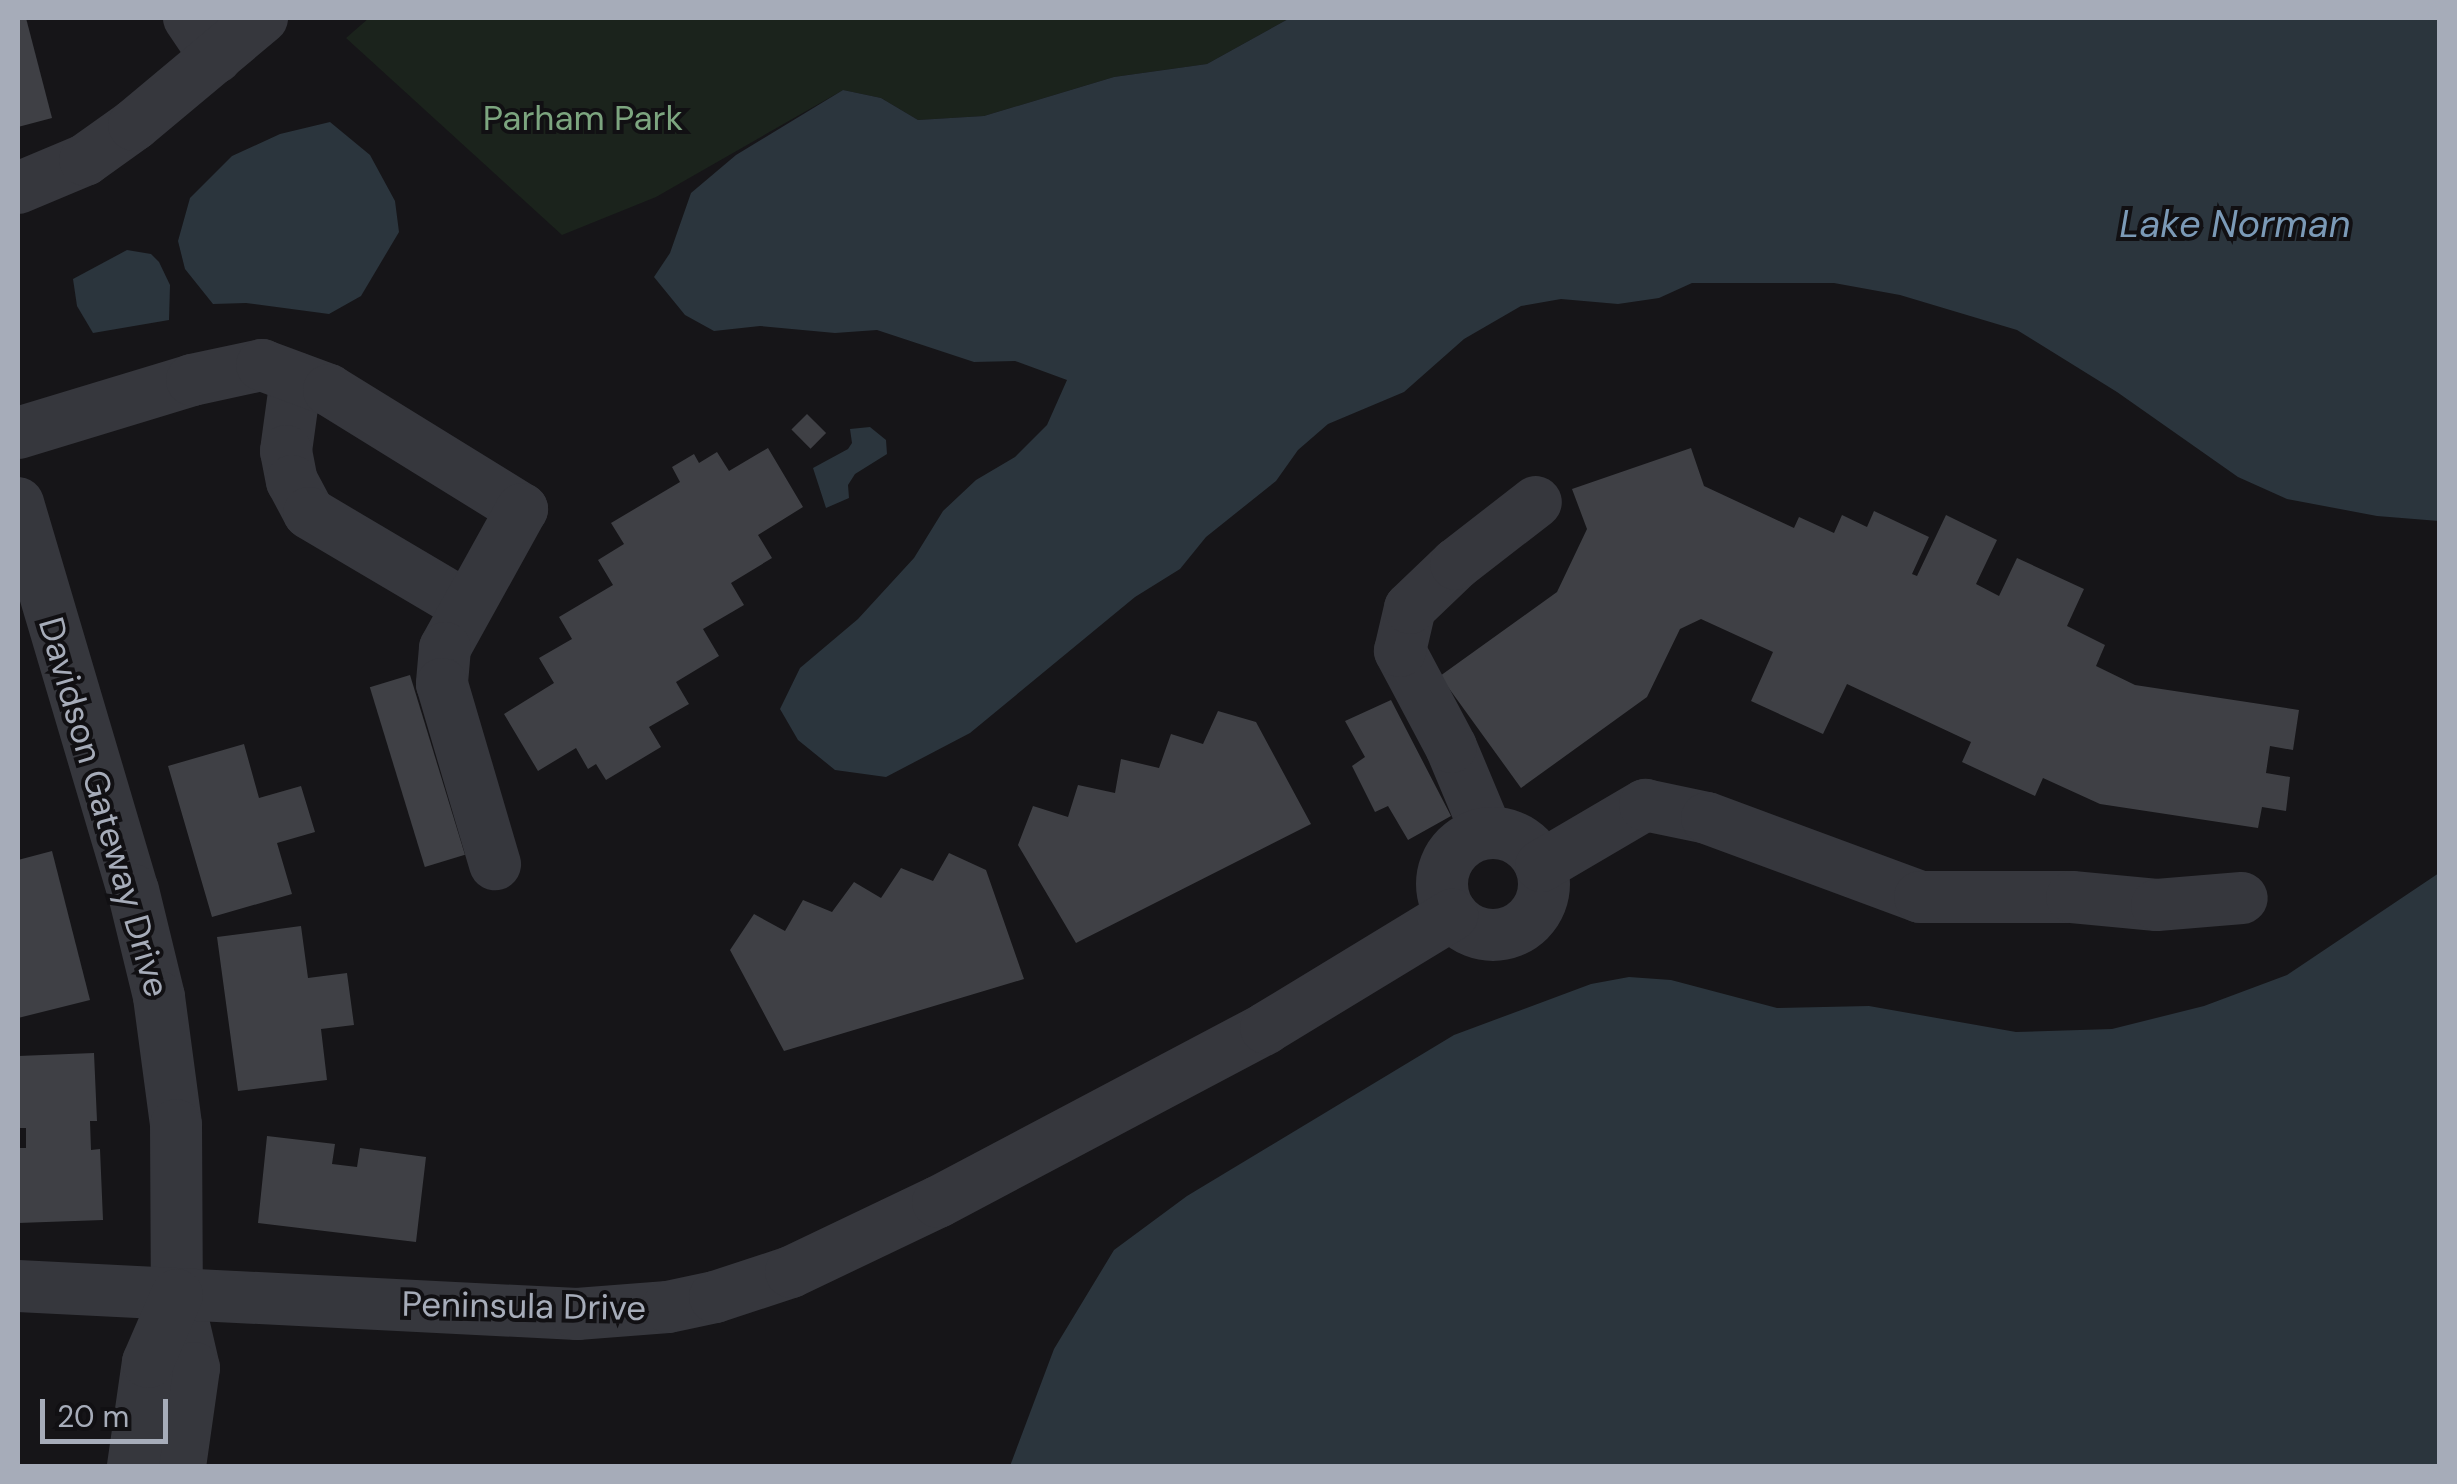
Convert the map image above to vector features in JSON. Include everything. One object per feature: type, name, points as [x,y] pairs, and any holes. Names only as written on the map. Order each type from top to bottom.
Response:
[{"type":"street","points":[[18,188],[85,160],[203,38],[262,18]]},
{"type":"street","points":[[18,433],[192,380],[262,365],[329,390],[522,509],[445,648],[442,684],[495,864]]},
{"type":"street","points":[[296,378],[286,451],[292,481],[309,514],[466,606]]},
{"type":"street","points":[[1487,833],[1451,747],[1400,652],[1410,608],[1456,564],[1536,502]]},
{"type":"street","name":"Davidson Gateway Drive","points":[[18,503],[134,890],[159,997],[176,1124],[177,1295],[194,1368],[180,1466]]},
{"type":"street","points":[[1541,866],[1645,805],[1707,818],[1920,896],[2072,897],[2157,905],[2242,898]]},
{"type":"street","points":[[1487,833],[1520,840],[1541,866],[1542,898],[1525,924],[1494,935],[1464,926],[1452,914],[1442,886],[1450,857],[1472,837],[1487,833]]},
{"type":"street","name":"Peninsula Drive","points":[[18,1286],[577,1314],[668,1307],[715,1298],[844,1248],[1266,1028],[1452,914]]},
{"type":"street","name":"Davidson Gateway Drive","points":[[133,1466],[148,1362],[177,1295]]},
{"type":"green space","name":"Parham Park","points":[[369,18],[1290,18],[1207,64],[1114,77],[984,116],[918,120],[881,98],[843,90],[656,197],[562,235],[346,38]]},
{"type":"water","name":"Lake Norman","points":[[1290,18],[2439,18],[2439,521],[2377,516],[2287,499],[2238,477],[2117,392],[2017,330],[1900,295],[1834,283],[1692,283],[1659,298],[1618,304],[1561,299],[1521,306],[1464,339],[1404,392],[1328,424],[1298,450],[1276,481],[1206,537],[1180,569],[1135,597],[970,733],[886,777],[835,770],[798,740],[780,709],[800,668],[858,619],[914,558],[943,511],[976,480],[1015,457],[1047,425],[1067,380],[1015,361],[974,362],[877,330],[835,333],[760,326],[714,331],[685,315],[654,277],[670,253],[691,193],[736,155],[843,90],[881,98],[918,120],[984,116],[1114,77],[1207,64]]},
{"type":"water","points":[[330,122],[370,155],[395,201],[399,232],[361,296],[329,314],[246,303],[213,304],[185,269],[178,241],[190,198],[232,156],[280,134]]},
{"type":"water","points":[[127,250],[151,254],[159,262],[170,285],[169,320],[93,333],[77,306],[73,279]]},
{"type":"water","points":[[870,427],[886,440],[887,454],[855,474],[848,485],[849,498],[826,508],[813,468],[848,449],[852,443],[850,429]]},
{"type":"water","points":[[2439,873],[2439,1466],[1010,1466],[1054,1349],[1114,1250],[1187,1196],[1454,1035],[1591,984],[1629,977],[1671,980],[1777,1008],[1869,1006],[2016,1032],[2112,1029],[2204,1006],[2287,975]]},
{"type":"building","points":[[18,18],[26,18],[52,118],[18,127]]},
{"type":"building","points":[[807,414],[826,433],[811,449],[791,430]]},
{"type":"building","points":[[768,448],[803,507],[758,535],[772,558],[731,583],[744,605],[703,629],[719,656],[676,682],[689,704],[649,727],[661,747],[606,780],[596,764],[588,769],[576,748],[538,771],[504,714],[554,683],[539,658],[572,639],[559,617],[613,585],[598,560],[624,544],[611,523],[680,482],[672,467],[694,454],[699,463],[717,452],[729,471]]},
{"type":"building","points":[[1691,448],[1704,486],[1794,528],[1799,517],[1834,533],[1842,515],[1867,527],[1874,511],[1929,537],[1912,574],[1917,576],[1946,515],[1997,540],[1976,584],[1999,596],[2017,558],[2084,589],[2067,626],[2105,645],[2096,666],[2135,685],[2299,710],[2293,750],[2270,746],[2266,773],[2290,777],[2286,811],[2262,807],[2258,828],[2100,804],[2043,778],[2035,796],[1962,762],[1971,742],[1847,684],[1823,734],[1751,701],[1773,652],[1701,619],[1680,629],[1647,697],[1521,788],[1440,676],[1557,592],[1587,529],[1572,489]]},
{"type":"building","points":[[410,675],[465,855],[425,867],[370,687]]},
{"type":"building","points":[[1391,700],[1451,816],[1408,840],[1388,806],[1375,812],[1352,766],[1365,757],[1345,721]]},
{"type":"building","points":[[1218,711],[1256,722],[1311,824],[1076,943],[1018,845],[1033,806],[1068,817],[1078,785],[1115,793],[1121,759],[1159,768],[1171,734],[1203,744]]},
{"type":"building","points":[[244,744],[259,798],[301,786],[315,832],[277,843],[292,894],[212,917],[168,766]]},
{"type":"building","points":[[52,851],[90,1000],[18,1018],[18,860]]},
{"type":"building","points":[[949,853],[986,870],[1024,979],[784,1051],[730,950],[754,914],[785,931],[803,900],[832,912],[854,882],[881,898],[901,868],[933,881]]},
{"type":"building","points":[[301,926],[308,978],[347,973],[354,1025],[321,1029],[327,1080],[238,1091],[217,937]]},
{"type":"building","points":[[94,1053],[97,1121],[90,1121],[91,1150],[100,1149],[103,1220],[18,1223],[18,1148],[26,1148],[26,1128],[18,1128],[18,1056]]},
{"type":"building","points":[[267,1136],[335,1144],[332,1164],[357,1167],[360,1148],[426,1157],[416,1242],[258,1223]]}]
